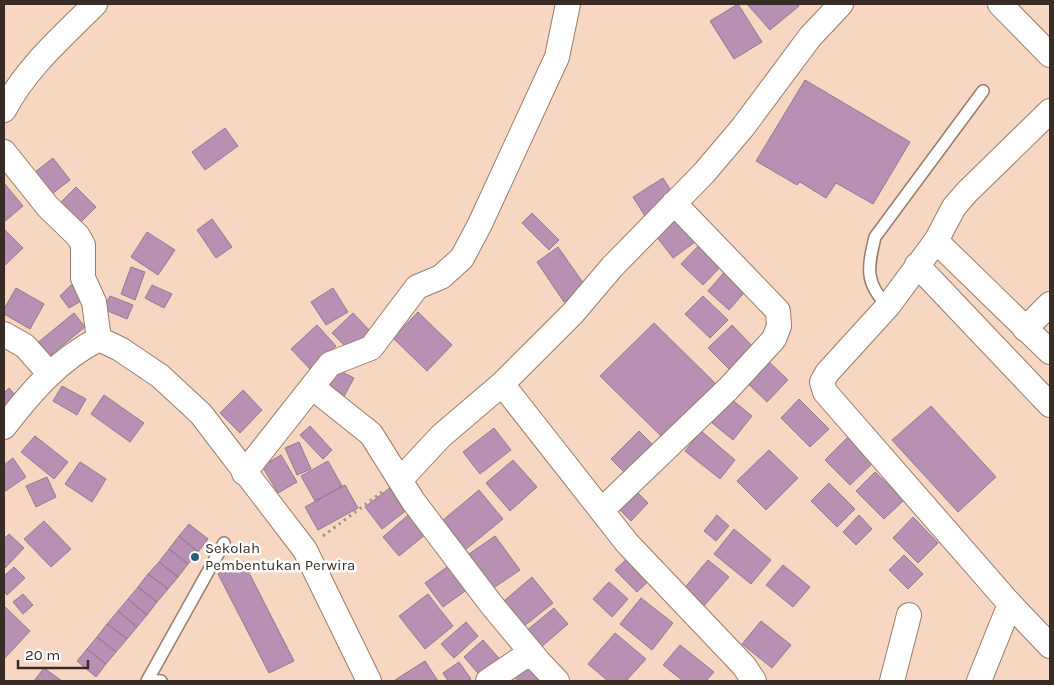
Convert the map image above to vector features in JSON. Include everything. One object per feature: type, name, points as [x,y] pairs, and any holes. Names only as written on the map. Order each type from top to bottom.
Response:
[{"type":"street","points":[[4,110],[18,86],[43,55],[95,4]]},
{"type":"street","points":[[244,473],[330,364],[371,348],[417,287],[441,278],[462,258],[480,224],[557,57],[568,4]]},
{"type":"street","points":[[401,479],[441,436],[502,384],[573,313],[612,267],[704,173],[743,127],[810,37],[841,4]]},
{"type":"street","points":[[1000,4],[1050,55]]},
{"type":"street","points":[[1050,111],[954,207],[936,242],[888,306],[827,373],[822,382],[825,392],[1010,604],[1050,646]]},
{"type":"street","points":[[4,152],[48,207],[78,236],[83,245],[83,278],[94,302],[99,322],[99,339]]},
{"type":"street","points":[[602,510],[728,388],[774,339],[780,326],[778,311],[674,203]]},
{"type":"street","points":[[936,242],[1050,352]]},
{"type":"street","points":[[917,265],[1050,405]]},
{"type":"street","points":[[1025,329],[1050,304]]},
{"type":"street","points":[[4,334],[25,346],[49,374]]},
{"type":"street","points":[[4,427],[49,374],[78,351],[99,339]]},
{"type":"street","points":[[99,339],[120,349],[160,376],[201,414],[304,550],[370,681]]},
{"type":"street","points":[[502,384],[627,543],[744,666],[754,681]]},
{"type":"street","points":[[312,387],[371,434],[419,509],[531,652],[557,681]]},
{"type":"street","points":[[979,681],[1010,604]]},
{"type":"street","points":[[892,681],[909,615]]},
{"type":"street","points":[[488,681],[531,652]]},
{"type":"lane","points":[[888,306],[877,296],[869,279],[870,259],[875,237],[983,91]]},
{"type":"lane","points":[[161,681],[148,681],[224,543]]},
{"type":"path","points":[[304,550],[401,479]]},
{"type":"building","points":[[738,4],[762,42],[734,59],[710,21]]},
{"type":"building","points":[[747,4],[797,4],[799,6],[770,30]]},
{"type":"building","points":[[805,80],[910,142],[873,204],[836,183],[826,198],[800,182],[797,185],[756,161]]},
{"type":"building","points":[[225,128],[238,146],[205,170],[192,152]]},
{"type":"building","points":[[53,158],[70,180],[47,198],[30,176]]},
{"type":"building","points":[[663,178],[675,197],[645,216],[633,197]]},
{"type":"building","points":[[4,183],[23,206],[4,222]]},
{"type":"building","points":[[76,187],[96,207],[77,226],[57,206]]},
{"type":"building","points":[[532,213],[559,240],[549,250],[522,223]]},
{"type":"building","points":[[677,213],[698,240],[673,258],[653,232]]},
{"type":"building","points":[[212,219],[232,247],[216,258],[197,230]]},
{"type":"building","points":[[4,229],[23,248],[4,266]]},
{"type":"building","points":[[147,232],[175,250],[158,275],[131,257]]},
{"type":"building","points":[[704,240],[726,261],[703,285],[681,264]]},
{"type":"building","points":[[558,247],[586,287],[564,302],[537,262]]},
{"type":"building","points":[[131,267],[145,272],[135,300],[121,294]]},
{"type":"building","points":[[727,269],[748,288],[729,310],[708,291]]},
{"type":"building","points":[[71,285],[86,298],[69,308],[60,296]]},
{"type":"building","points":[[152,285],[172,294],[164,308],[145,298]]},
{"type":"building","points":[[16,288],[44,304],[30,329],[4,314],[4,309]]},
{"type":"building","points":[[333,288],[348,312],[326,325],[311,302]]},
{"type":"building","points":[[110,296],[133,305],[127,319],[103,309]]},
{"type":"building","points":[[703,296],[728,320],[710,338],[685,314]]},
{"type":"building","points":[[418,312],[452,345],[427,371],[393,338]]},
{"type":"building","points":[[74,313],[85,327],[47,358],[36,344]]},
{"type":"building","points":[[353,313],[371,332],[351,352],[332,333]]},
{"type":"building","points":[[654,323],[721,389],[667,442],[600,376]]},
{"type":"building","points":[[317,325],[336,346],[310,369],[291,349]]},
{"type":"building","points":[[732,325],[752,346],[729,369],[708,348]]},
{"type":"building","points":[[762,355],[788,380],[767,402],[741,377]]},
{"type":"building","points":[[332,367],[354,378],[342,400],[320,389]]},
{"type":"building","points":[[62,386],[86,399],[77,415],[53,401]]},
{"type":"building","points":[[9,388],[21,401],[4,418],[4,393]]},
{"type":"building","points":[[243,390],[262,410],[240,433],[220,413]]},
{"type":"building","points":[[725,394],[752,416],[733,440],[705,417]]},
{"type":"building","points":[[104,395],[144,423],[130,442],[91,414]]},
{"type":"building","points":[[799,399],[829,429],[810,447],[781,418]]},
{"type":"building","points":[[931,406],[996,477],[958,512],[892,440]]},
{"type":"building","points":[[310,426],[332,450],[323,459],[300,435]]},
{"type":"building","points":[[494,428],[511,450],[480,474],[463,452]]},
{"type":"building","points":[[639,431],[660,452],[632,480],[611,459]]},
{"type":"building","points":[[701,431],[735,460],[720,479],[685,451]]},
{"type":"building","points":[[35,436],[68,462],[54,479],[21,452]]},
{"type":"building","points":[[848,437],[874,462],[850,485],[825,460]]},
{"type":"building","points":[[299,442],[311,469],[297,475],[285,448]]},
{"type":"building","points":[[769,450],[798,478],[766,510],[737,481]]},
{"type":"building","points":[[281,455],[297,482],[278,493],[262,466]]},
{"type":"building","points":[[13,458],[26,477],[4,492],[4,465]]},
{"type":"building","points":[[513,460],[537,487],[510,511],[486,483]]},
{"type":"building","points":[[328,461],[342,486],[315,501],[301,476]]},
{"type":"building","points":[[80,462],[106,479],[92,502],[65,484]]},
{"type":"building","points":[[875,472],[904,500],[884,519],[856,491]]},
{"type":"building","points":[[47,477],[56,497],[36,507],[26,486]]},
{"type":"building","points":[[829,483],[855,509],[837,527],[811,501]]},
{"type":"building","points":[[395,484],[412,506],[382,529],[365,507]]},
{"type":"building","points":[[629,484],[648,503],[631,521],[612,502]]},
{"type":"building","points":[[345,485],[358,508],[318,530],[305,507]]},
{"type":"building","points":[[479,490],[503,519],[460,554],[436,526]]},
{"type":"building","points":[[414,510],[431,530],[399,556],[383,537]]},
{"type":"building","points":[[717,515],[729,526],[716,541],[704,531]]},
{"type":"building","points":[[859,515],[872,529],[856,545],[843,532]]},
{"type":"building","points":[[913,517],[938,543],[918,563],[893,538]]},
{"type":"building","points":[[44,521],[71,549],[51,567],[24,539]]},
{"type":"building","points":[[189,524],[208,539],[198,552],[179,536]]},
{"type":"building","points":[[734,529],[771,560],[751,584],[714,554]]},
{"type":"building","points":[[9,534],[24,548],[4,569],[4,539]]},
{"type":"building","points":[[179,536],[198,552],[188,564],[169,549]]},
{"type":"building","points":[[495,536],[520,570],[492,589],[469,554]]},
{"type":"building","points":[[169,549],[188,564],[178,577],[159,562]]},
{"type":"building","points":[[631,555],[653,577],[637,592],[615,570]]},
{"type":"building","points":[[904,555],[923,574],[908,589],[889,570]]},
{"type":"building","points":[[708,560],[729,577],[702,608],[682,591]]},
{"type":"building","points":[[243,561],[294,661],[269,673],[218,574]]},
{"type":"building","points":[[159,562],[178,577],[168,589],[148,574]]},
{"type":"building","points":[[454,562],[472,586],[443,607],[425,583]]},
{"type":"building","points":[[783,565],[810,587],[793,607],[766,585]]},
{"type":"building","points":[[14,567],[25,578],[7,595],[4,591],[4,576]]},
{"type":"building","points":[[148,574],[168,589],[157,602],[138,587]]},
{"type":"building","points":[[532,577],[553,603],[518,631],[498,606]]},
{"type":"building","points":[[609,582],[628,599],[612,617],[593,599]]},
{"type":"building","points":[[138,587],[157,602],[147,615],[128,599]]},
{"type":"building","points":[[23,594],[33,605],[23,614],[13,602]]},
{"type":"building","points":[[428,594],[453,626],[425,649],[399,616]]},
{"type":"building","points":[[641,598],[673,623],[652,650],[620,624]]},
{"type":"building","points":[[128,599],[147,615],[137,627],[118,611]]},
{"type":"building","points":[[4,608],[30,631],[4,659]]},
{"type":"building","points":[[554,608],[568,624],[540,648],[526,631]]},
{"type":"building","points":[[118,611],[137,627],[127,639],[107,624]]},
{"type":"building","points":[[761,621],[791,645],[772,668],[742,644]]},
{"type":"building","points":[[466,622],[478,636],[454,658],[441,644]]},
{"type":"building","points":[[107,624],[127,639],[116,652],[97,637]]},
{"type":"building","points":[[615,633],[646,659],[626,681],[608,681],[588,664]]},
{"type":"building","points":[[97,637],[116,652],[106,664],[87,649]]},
{"type":"building","points":[[483,640],[503,663],[484,680],[464,657]]},
{"type":"building","points":[[680,645],[714,672],[706,681],[683,681],[663,665]]},
{"type":"building","points":[[87,649],[106,664],[96,677],[77,661]]},
{"type":"building","points":[[530,654],[542,681],[518,681],[510,671]]},
{"type":"building","points":[[425,661],[438,681],[395,680]]},
{"type":"building","points":[[459,662],[471,679],[468,681],[448,681],[443,673]]},
{"type":"building","points":[[44,668],[62,681],[34,681]]},
{"type":"place","name":"Sekolah Pembentukan Perwira","points":[[195,557]]}]
